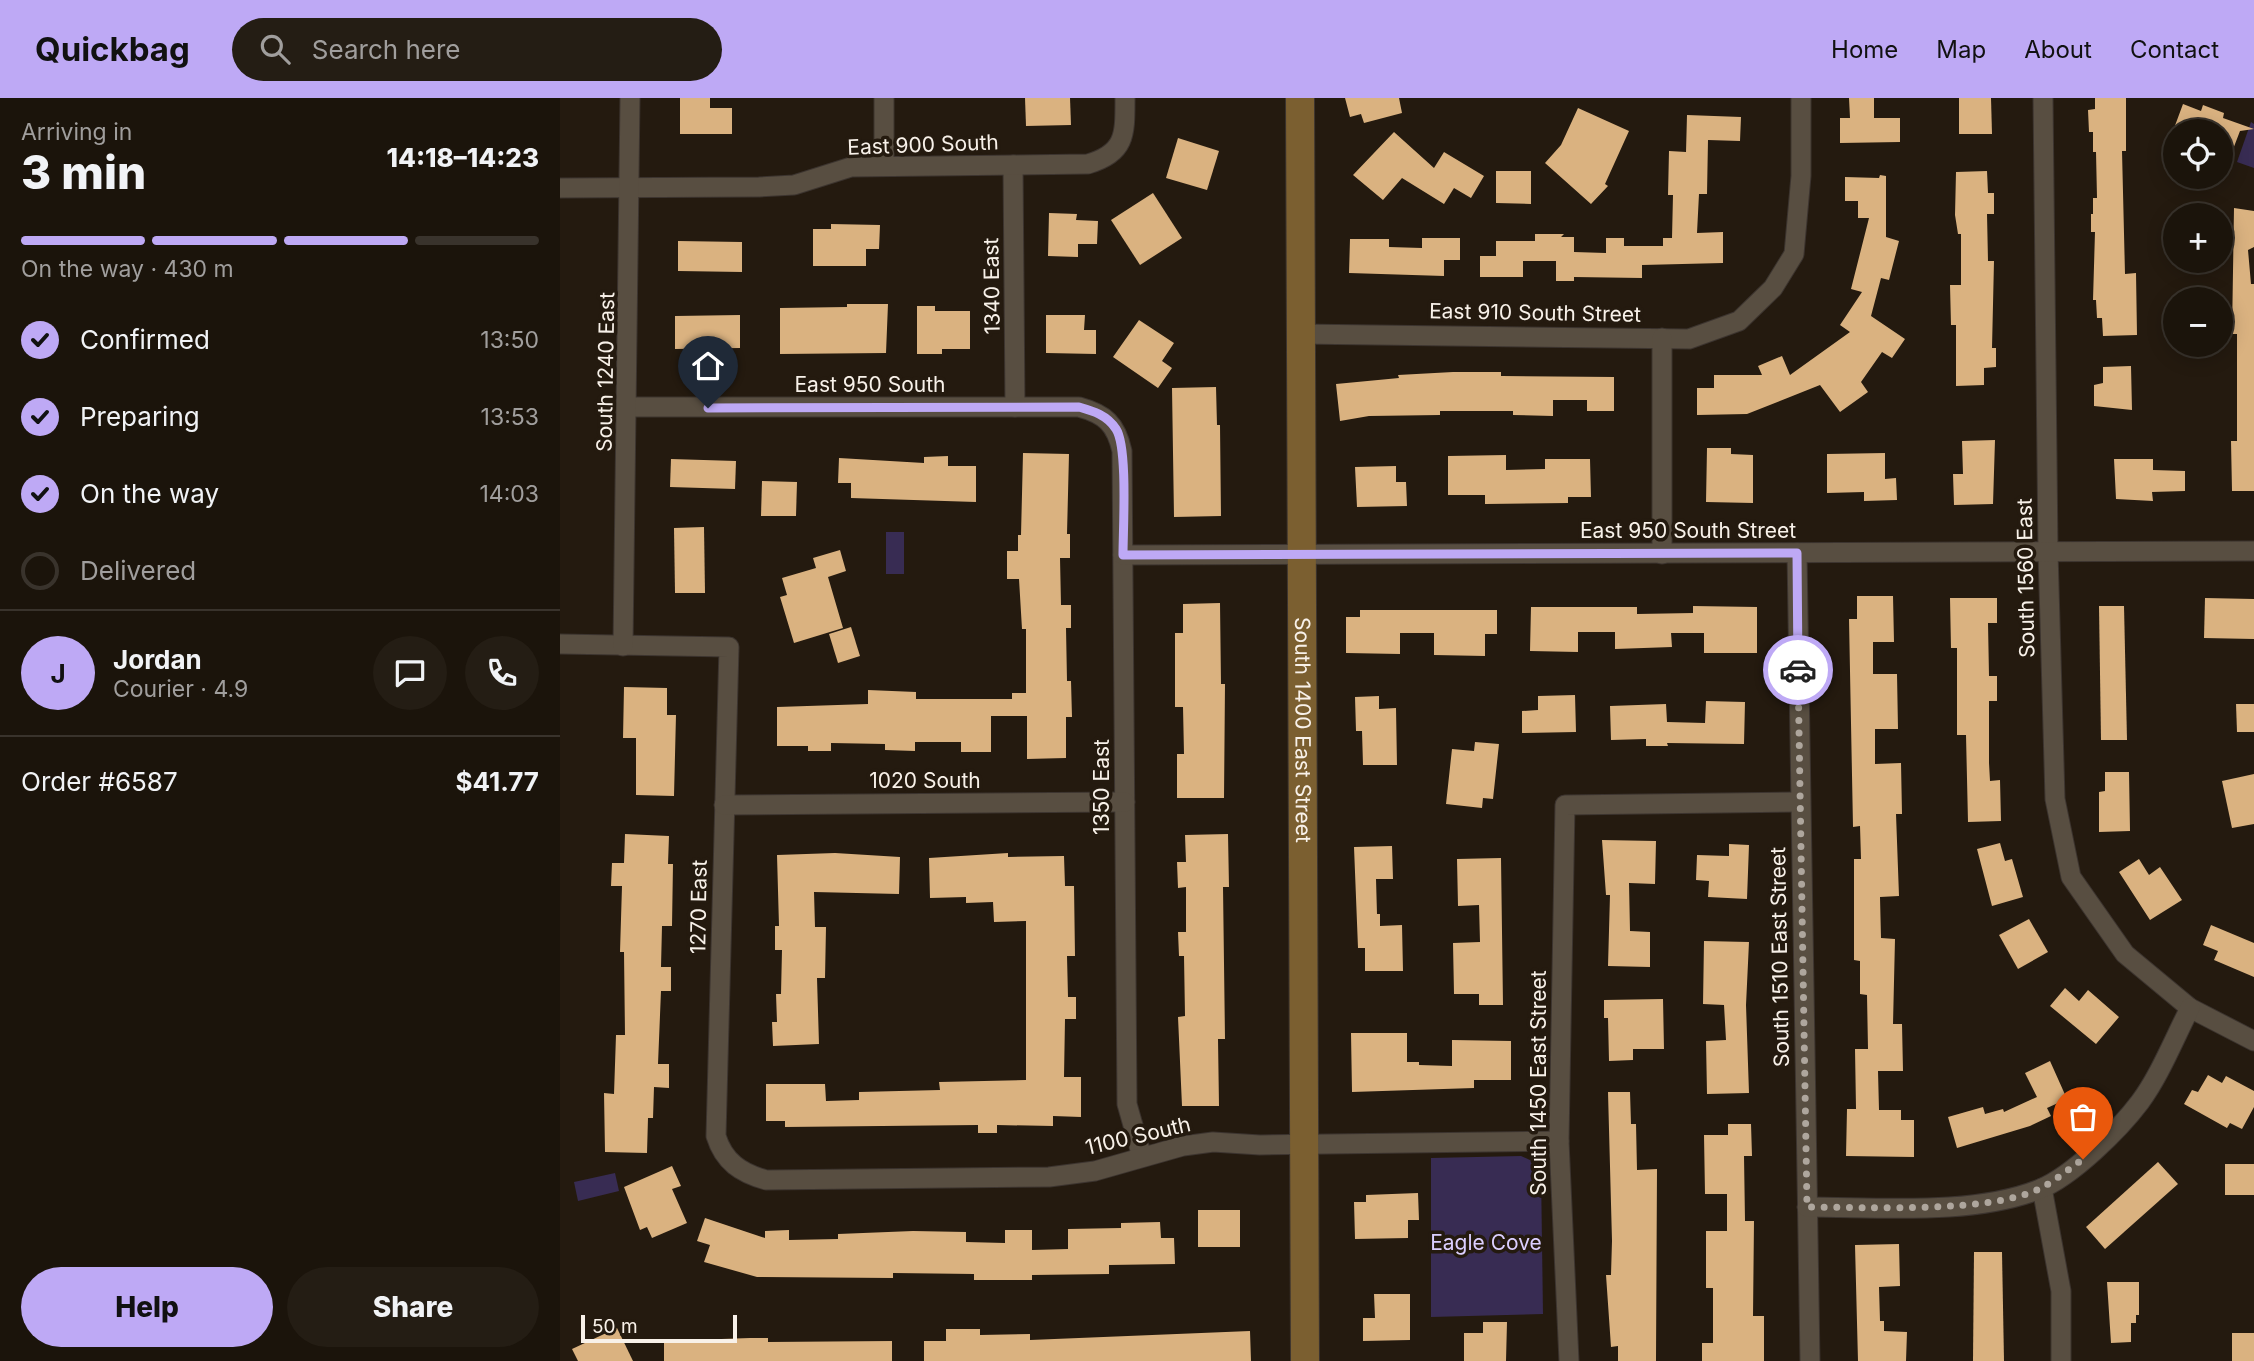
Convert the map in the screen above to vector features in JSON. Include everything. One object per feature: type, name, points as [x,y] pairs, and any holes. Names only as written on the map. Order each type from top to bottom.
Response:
[{"type":"street","name":"South 1240 East","points":[[623,646],[631,98]]},
{"type":"street","points":[[884,98],[884,166]]},
{"type":"street","name":"East 900 South","points":[[560,188],[794,185],[851,167],[1088,164],[1102,160],[1118,149],[1124,132],[1125,98]]},
{"type":"street","name":"South 1400 East Street","points":[[1300,98],[1298,334],[1305,1361]]},
{"type":"street","name":"East 910 South Street","points":[[1298,334],[1689,338],[1739,321],[1773,288],[1794,254],[1801,176],[1801,98]]},
{"type":"street","name":"South 1560 East","points":[[2043,98],[2048,551],[2055,799],[2071,877],[2125,954],[2190,1008],[2254,1041]]},
{"type":"street","name":"1340 East","points":[[1013,165],[1016,407]]},
{"type":"street","points":[[1662,338],[1662,554]]},
{"type":"street","name":"East 950 South","points":[[628,407],[1079,407],[1108,420]]},
{"type":"street","name":"1350 East","points":[[1108,420],[1118,431],[1122,451],[1127,1104],[1142,1157]]},
{"type":"street","name":"East 950 South Street","points":[[1123,555],[2254,551]]},
{"type":"street","name":"South 1510 East Street","points":[[1797,553],[1810,1361]]},
{"type":"street","points":[[560,644],[623,646]]},
{"type":"street","name":"1270 East","points":[[623,646],[729,647],[716,1136],[721,1151],[731,1164]]},
{"type":"street","name":"1020 South","points":[[724,805],[1125,802]]},
{"type":"street","name":"South 1450 East Street","points":[[1569,1361],[1559,1141],[1565,805],[1800,802]]},
{"type":"street","points":[[1807,1207],[1933,1206],[1999,1201],[2042,1188],[2104,1144],[2141,1101],[2190,1008]]},
{"type":"street","name":"1100 South","points":[[731,1164],[748,1175],[766,1180],[1049,1177],[1095,1171],[1142,1157],[1213,1142],[1559,1141]]},
{"type":"street","points":[[2042,1188],[2061,1291],[2061,1361]]},
{"type":"green space","points":[[2251,122],[2254,124],[2254,168],[2237,162]]},
{"type":"green space","points":[[886,532],[904,532],[904,574],[886,574]]},
{"type":"green space","name":"Eagle Cove","points":[[1521,1156],[1532,1161],[1541,1172],[1543,1314],[1431,1317],[1431,1158]]},
{"type":"green space","points":[[615,1173],[619,1191],[578,1201],[574,1182]]},
{"type":"building","points":[[680,98],[710,98],[710,108],[732,108],[732,134],[680,134]]},
{"type":"building","points":[[1025,98],[1070,98],[1071,125],[1026,126]]},
{"type":"building","points":[[1345,98],[1399,98],[1402,113],[1364,123],[1361,114],[1350,117]]},
{"type":"building","points":[[1849,98],[1874,98],[1874,118],[1900,118],[1900,142],[1840,143],[1840,118],[1850,118]]},
{"type":"building","points":[[1959,98],[1991,98],[1992,134],[1959,134]]},
{"type":"building","points":[[2095,98],[2126,98],[2126,151],[2122,151],[2125,274],[2136,273],[2137,335],[2103,336],[2102,318],[2097,318],[2096,300],[2093,300],[2095,232],[2091,232],[2091,214],[2093,198],[2097,198],[2096,152],[2093,152],[2093,132],[2089,132],[2088,110],[2095,109]]},
{"type":"building","points":[[2183,104],[2201,111],[2203,105],[2224,113],[2223,118],[2226,119],[2177,119]]},
{"type":"building","points":[[1578,108],[1629,131],[1605,184],[1608,186],[1591,204],[1545,163],[1561,145]]},
{"type":"building","points":[[1687,115],[1741,117],[1740,141],[1708,140],[1707,194],[1699,194],[1697,233],[1723,232],[1723,263],[1642,265],[1642,278],[1574,277],[1574,281],[1556,281],[1556,261],[1523,261],[1523,277],[1480,277],[1480,256],[1496,256],[1496,241],[1535,241],[1535,234],[1564,234],[1561,237],[1574,237],[1574,252],[1606,253],[1606,238],[1624,238],[1624,246],[1663,246],[1663,238],[1672,238],[1673,195],[1668,195],[1669,151],[1686,152]]},
{"type":"building","points":[[2233,122],[2254,129],[2240,131],[2233,149]]},
{"type":"building","points":[[1394,132],[1434,168],[1444,152],[1484,176],[1471,198],[1454,188],[1444,204],[1402,178],[1383,200],[1353,175]]},
{"type":"building","points":[[1178,138],[1219,151],[1207,190],[1166,178]]},
{"type":"building","points":[[1496,171],[1531,171],[1531,204],[1496,203]]},
{"type":"building","points":[[1987,171],[1988,193],[1994,193],[1994,214],[1987,214],[1988,261],[1994,261],[1992,348],[1996,348],[1996,367],[1984,368],[1984,385],[1956,386],[1956,325],[1951,325],[1950,285],[1961,285],[1961,234],[1958,234],[1955,215],[1956,172]]},
{"type":"building","points":[[1880,175],[1886,176],[1886,237],[1899,241],[1889,280],[1881,278],[1871,316],[1905,339],[1892,358],[1882,352],[1861,382],[1868,392],[1840,412],[1820,385],[1747,414],[1697,415],[1697,388],[1714,388],[1714,375],[1762,375],[1758,366],[1782,356],[1790,375],[1850,332],[1840,325],[1862,292],[1851,289],[1869,218],[1858,218],[1858,201],[1845,201],[1845,177],[1879,178]]},
{"type":"building","points":[[1153,193],[1182,238],[1140,265],[1111,220]]},
{"type":"building","points":[[2234,208],[2254,211],[2254,247],[2248,250],[2251,284],[2254,284],[2254,491],[2232,491],[2231,441],[2237,441],[2237,334],[2233,334]]},
{"type":"building","points":[[1049,213],[1077,214],[1076,220],[1098,221],[1097,244],[1078,244],[1078,257],[1048,256]]},
{"type":"building","points":[[831,224],[880,225],[879,249],[866,249],[866,266],[813,266],[813,229],[831,229]]},
{"type":"building","points":[[1422,238],[1460,238],[1460,260],[1444,260],[1444,276],[1349,273],[1350,239],[1389,239],[1389,247],[1422,248]]},
{"type":"building","points":[[678,241],[742,242],[742,272],[678,271]]},
{"type":"building","points":[[847,304],[888,304],[886,353],[780,354],[780,308],[847,307]]},
{"type":"building","points":[[917,306],[935,306],[935,311],[970,311],[970,349],[942,349],[942,354],[917,354]]},
{"type":"building","points":[[740,315],[740,348],[675,349],[675,316]]},
{"type":"building","points":[[1046,315],[1085,315],[1084,330],[1096,330],[1096,354],[1046,353]]},
{"type":"building","points":[[1139,320],[1174,343],[1162,361],[1172,368],[1158,388],[1113,357]]},
{"type":"building","points":[[2131,366],[2132,410],[2094,406],[2094,385],[2103,383],[2103,367]]},
{"type":"building","points":[[1501,372],[1501,376],[1614,377],[1614,411],[1587,411],[1587,400],[1553,400],[1553,416],[1513,415],[1513,411],[1440,411],[1440,415],[1369,416],[1340,421],[1336,384],[1399,378],[1398,375]]},
{"type":"building","points":[[1216,387],[1217,425],[1220,425],[1221,516],[1174,517],[1172,388]]},
{"type":"building","points":[[1995,440],[1993,504],[1954,505],[1953,474],[1963,474],[1962,441]]},
{"type":"building","points":[[1707,448],[1731,448],[1731,454],[1753,455],[1753,503],[1706,502]]},
{"type":"building","points":[[1023,453],[1069,454],[1067,534],[1070,534],[1070,558],[1060,558],[1061,605],[1071,605],[1071,628],[1066,628],[1067,681],[1071,681],[1072,717],[1066,717],[1066,758],[1027,759],[1027,716],[991,716],[991,752],[961,752],[961,742],[915,742],[915,751],[885,750],[885,744],[831,743],[831,751],[808,751],[808,746],[777,746],[777,707],[868,704],[868,690],[916,692],[916,699],[1012,699],[1012,693],[1026,693],[1026,629],[1022,629],[1019,579],[1007,579],[1007,551],[1018,551],[1018,535],[1021,535]]},
{"type":"building","points":[[1885,453],[1885,479],[1896,478],[1897,500],[1864,501],[1864,492],[1827,493],[1827,454]]},
{"type":"building","points":[[1506,455],[1506,470],[1545,469],[1545,459],[1590,459],[1591,497],[1568,497],[1568,503],[1485,504],[1485,495],[1448,495],[1448,456]]},
{"type":"building","points":[[948,456],[948,466],[976,466],[976,502],[851,498],[851,483],[838,483],[839,458],[924,463],[924,457]]},
{"type":"building","points":[[671,459],[736,461],[735,489],[670,487]]},
{"type":"building","points":[[2114,459],[2153,459],[2153,470],[2185,471],[2185,491],[2152,492],[2153,501],[2116,499]]},
{"type":"building","points":[[1396,466],[1396,482],[1406,482],[1407,506],[1357,507],[1355,467]]},
{"type":"building","points":[[762,481],[797,482],[796,516],[761,516]]},
{"type":"building","points":[[704,527],[705,593],[675,593],[674,528]]},
{"type":"building","points":[[840,550],[846,571],[828,577],[843,628],[794,643],[780,597],[787,595],[782,578],[816,568],[813,558]]},
{"type":"building","points":[[1857,596],[1893,596],[1894,642],[1873,642],[1873,674],[1897,674],[1898,729],[1875,729],[1875,764],[1901,763],[1902,814],[1896,814],[1899,896],[1880,897],[1881,938],[1895,939],[1893,1024],[1902,1024],[1903,1071],[1878,1071],[1879,1110],[1901,1110],[1901,1120],[1914,1120],[1914,1157],[1846,1156],[1847,1109],[1856,1109],[1855,1049],[1868,1049],[1867,995],[1860,994],[1860,961],[1854,960],[1854,859],[1861,859],[1860,826],[1853,827],[1849,619],[1857,619]]},
{"type":"building","points":[[1950,598],[1997,598],[1997,623],[1988,623],[1989,676],[1997,676],[1997,701],[1989,701],[1989,763],[1990,781],[2000,780],[2001,821],[1968,822],[1966,735],[1957,735],[1957,648],[1951,648]]},
{"type":"building","points":[[2205,598],[2254,599],[2254,639],[2204,638]]},
{"type":"building","points":[[1220,603],[1221,684],[1225,684],[1224,798],[1177,798],[1177,754],[1184,754],[1183,707],[1175,707],[1175,633],[1183,633],[1183,604]]},
{"type":"building","points":[[1693,606],[1757,607],[1757,653],[1704,653],[1704,633],[1671,633],[1672,647],[1615,649],[1615,632],[1578,632],[1578,652],[1530,651],[1531,607],[1637,607],[1637,614],[1693,613]]},
{"type":"building","points":[[2099,606],[2124,606],[2127,740],[2101,740]]},
{"type":"building","points":[[1360,610],[1497,610],[1497,634],[1485,634],[1485,656],[1434,655],[1434,633],[1400,633],[1400,654],[1346,653],[1346,617],[1360,617]]},
{"type":"building","points":[[851,627],[860,656],[838,663],[829,634]]},
{"type":"building","points":[[624,687],[667,688],[667,715],[676,715],[674,796],[636,795],[636,738],[623,738]]},
{"type":"building","points":[[1575,695],[1576,732],[1522,733],[1522,711],[1538,710],[1538,696]]},
{"type":"building","points":[[1379,696],[1379,709],[1396,708],[1397,765],[1363,765],[1362,731],[1356,731],[1355,697]]},
{"type":"building","points":[[1706,701],[1745,702],[1744,744],[1667,743],[1668,746],[1646,746],[1646,739],[1611,740],[1610,706],[1666,704],[1667,722],[1705,723]]},
{"type":"building","points":[[2236,704],[2254,704],[2254,732],[2237,732]]},
{"type":"building","points":[[1475,742],[1499,744],[1493,799],[1483,798],[1482,808],[1446,804],[1452,749],[1474,751]]},
{"type":"building","points":[[2105,772],[2129,772],[2130,831],[2099,832],[2099,792],[2105,791]]},
{"type":"building","points":[[2254,774],[2254,824],[2232,828],[2222,781]]},
{"type":"building","points":[[625,834],[669,836],[668,864],[673,864],[672,926],[662,926],[661,967],[671,967],[671,991],[661,991],[658,1064],[669,1064],[669,1088],[654,1087],[653,1118],[648,1118],[647,1153],[605,1152],[604,1093],[614,1094],[616,1035],[625,1035],[624,952],[620,952],[622,886],[611,886],[612,863],[624,863]]},
{"type":"building","points":[[1228,834],[1229,887],[1223,887],[1225,1039],[1218,1039],[1219,1106],[1182,1106],[1178,1017],[1185,1016],[1184,956],[1179,956],[1178,932],[1186,932],[1186,887],[1178,888],[1177,862],[1186,862],[1185,835]]},
{"type":"building","points":[[1602,840],[1656,841],[1655,884],[1629,883],[1630,931],[1650,932],[1650,967],[1608,966],[1610,895],[1606,895]]},
{"type":"building","points":[[2000,843],[2005,861],[2012,859],[2023,897],[1992,906],[1977,849]]},
{"type":"building","points":[[1729,844],[1749,845],[1747,899],[1708,897],[1709,881],[1696,880],[1697,855],[1729,856]]},
{"type":"building","points":[[1392,846],[1393,879],[1376,879],[1377,914],[1380,914],[1380,926],[1402,925],[1403,971],[1365,971],[1365,948],[1358,948],[1354,847]]},
{"type":"building","points":[[835,853],[900,857],[899,894],[814,892],[815,927],[826,927],[825,978],[817,978],[819,1044],[773,1046],[772,1022],[777,1022],[776,994],[781,994],[782,950],[775,950],[775,926],[779,926],[777,855]]},
{"type":"building","points":[[1008,853],[1008,857],[1064,856],[1065,886],[1074,886],[1075,956],[1067,956],[1068,997],[1076,997],[1076,1019],[1065,1019],[1064,1077],[1081,1077],[1081,1117],[1053,1116],[1053,1126],[997,1125],[997,1133],[978,1133],[978,1125],[785,1127],[785,1121],[766,1121],[766,1084],[825,1084],[826,1101],[859,1100],[859,1092],[940,1090],[939,1082],[1026,1080],[1026,921],[994,922],[993,902],[966,903],[966,897],[930,898],[929,858]]},
{"type":"building","points":[[1501,858],[1503,1005],[1479,1005],[1479,994],[1454,994],[1453,943],[1480,942],[1479,905],[1458,906],[1457,859]]},
{"type":"building","points":[[2139,859],[2149,875],[2160,867],[2182,900],[2150,920],[2119,872]]},
{"type":"building","points":[[2029,919],[2048,952],[2018,969],[1999,935]]},
{"type":"building","points":[[2211,925],[2254,943],[2254,977],[2214,960],[2218,951],[2203,945]]},
{"type":"building","points":[[1704,941],[1749,942],[1746,1005],[1749,1093],[1707,1094],[1706,1041],[1726,1040],[1724,1005],[1703,1004]]},
{"type":"building","points":[[2065,988],[2079,1001],[2088,990],[2119,1017],[2096,1044],[2050,1006]]},
{"type":"building","points":[[1663,999],[1664,1049],[1633,1049],[1633,1060],[1609,1061],[1608,1018],[1604,1018],[1604,1000]]},
{"type":"building","points":[[1351,1033],[1407,1033],[1407,1062],[1419,1062],[1419,1065],[1452,1066],[1452,1040],[1511,1041],[1511,1080],[1474,1080],[1474,1088],[1352,1092]]},
{"type":"building","points":[[2050,1061],[2067,1099],[2047,1108],[2051,1116],[2030,1126],[1957,1148],[1948,1117],[1983,1107],[1985,1114],[2003,1109],[2004,1112],[2037,1097],[2025,1073]]},
{"type":"building","points":[[2208,1075],[2222,1083],[2226,1076],[2254,1091],[2254,1107],[2242,1129],[2230,1123],[2227,1128],[2184,1104],[2192,1090],[2198,1092]]},
{"type":"building","points":[[1608,1092],[1630,1092],[1631,1124],[1636,1124],[1637,1170],[1657,1169],[1656,1361],[1618,1361],[1618,1346],[1611,1347],[1606,1275],[1611,1275],[1612,1241]]},
{"type":"building","points":[[1728,1124],[1751,1124],[1752,1156],[1744,1156],[1745,1221],[1754,1221],[1753,1316],[1764,1316],[1764,1361],[1702,1361],[1702,1343],[1713,1343],[1713,1288],[1706,1288],[1706,1231],[1727,1231],[1727,1194],[1705,1194],[1704,1135],[1728,1135]]},
{"type":"building","points":[[2158,1162],[2178,1184],[2105,1249],[2086,1227]]},
{"type":"building","points":[[2225,1164],[2254,1164],[2254,1195],[2225,1195]]},
{"type":"building","points":[[672,1166],[681,1186],[672,1189],[687,1223],[652,1238],[647,1227],[640,1230],[624,1187]]},
{"type":"building","points":[[1418,1193],[1419,1220],[1408,1220],[1408,1238],[1355,1239],[1354,1202],[1366,1202],[1366,1195]]},
{"type":"building","points":[[1198,1210],[1240,1210],[1240,1247],[1198,1247]]},
{"type":"building","points":[[705,1218],[765,1238],[765,1231],[789,1230],[789,1240],[838,1239],[838,1234],[913,1231],[966,1232],[966,1242],[1005,1243],[1005,1230],[1032,1230],[1032,1250],[1068,1249],[1068,1229],[1121,1228],[1121,1223],[1160,1222],[1161,1238],[1174,1238],[1175,1264],[1109,1265],[1109,1274],[1032,1275],[1032,1280],[974,1280],[974,1274],[893,1273],[893,1278],[757,1277],[704,1262],[710,1245],[697,1241]]},
{"type":"building","points":[[1899,1244],[1900,1286],[1879,1287],[1880,1321],[1884,1321],[1884,1331],[1907,1332],[1906,1361],[1858,1361],[1855,1245]]},
{"type":"building","points":[[1974,1252],[2002,1252],[2004,1361],[1973,1361]]},
{"type":"building","points":[[2107,1282],[2139,1282],[2139,1315],[2136,1315],[2136,1323],[2131,1323],[2131,1342],[2111,1343]]},
{"type":"building","points":[[1374,1294],[1410,1294],[1410,1340],[1363,1341],[1363,1318],[1375,1318]]},
{"type":"building","points":[[1483,1322],[1507,1322],[1506,1361],[1464,1361],[1464,1333],[1483,1333]]},
{"type":"building","points":[[617,1328],[633,1361],[578,1361],[572,1349]]},
{"type":"building","points":[[946,1329],[980,1329],[980,1335],[1030,1334],[1030,1340],[1250,1331],[1251,1361],[924,1361],[924,1341],[946,1341]]},
{"type":"building","points":[[2232,1333],[2254,1333],[2254,1361],[2232,1361]]},
{"type":"building","points":[[768,1338],[768,1342],[892,1341],[892,1361],[664,1361],[664,1341]]},
{"type":"way so far","points":[[1798,670],[1807,1207],[1933,1206],[1999,1201],[2042,1188],[2083,1159]]},
{"type":"route","points":[[708,408],[1079,407],[1095,411],[1118,431],[1122,451],[1123,555],[1797,553],[1798,670]]}]
